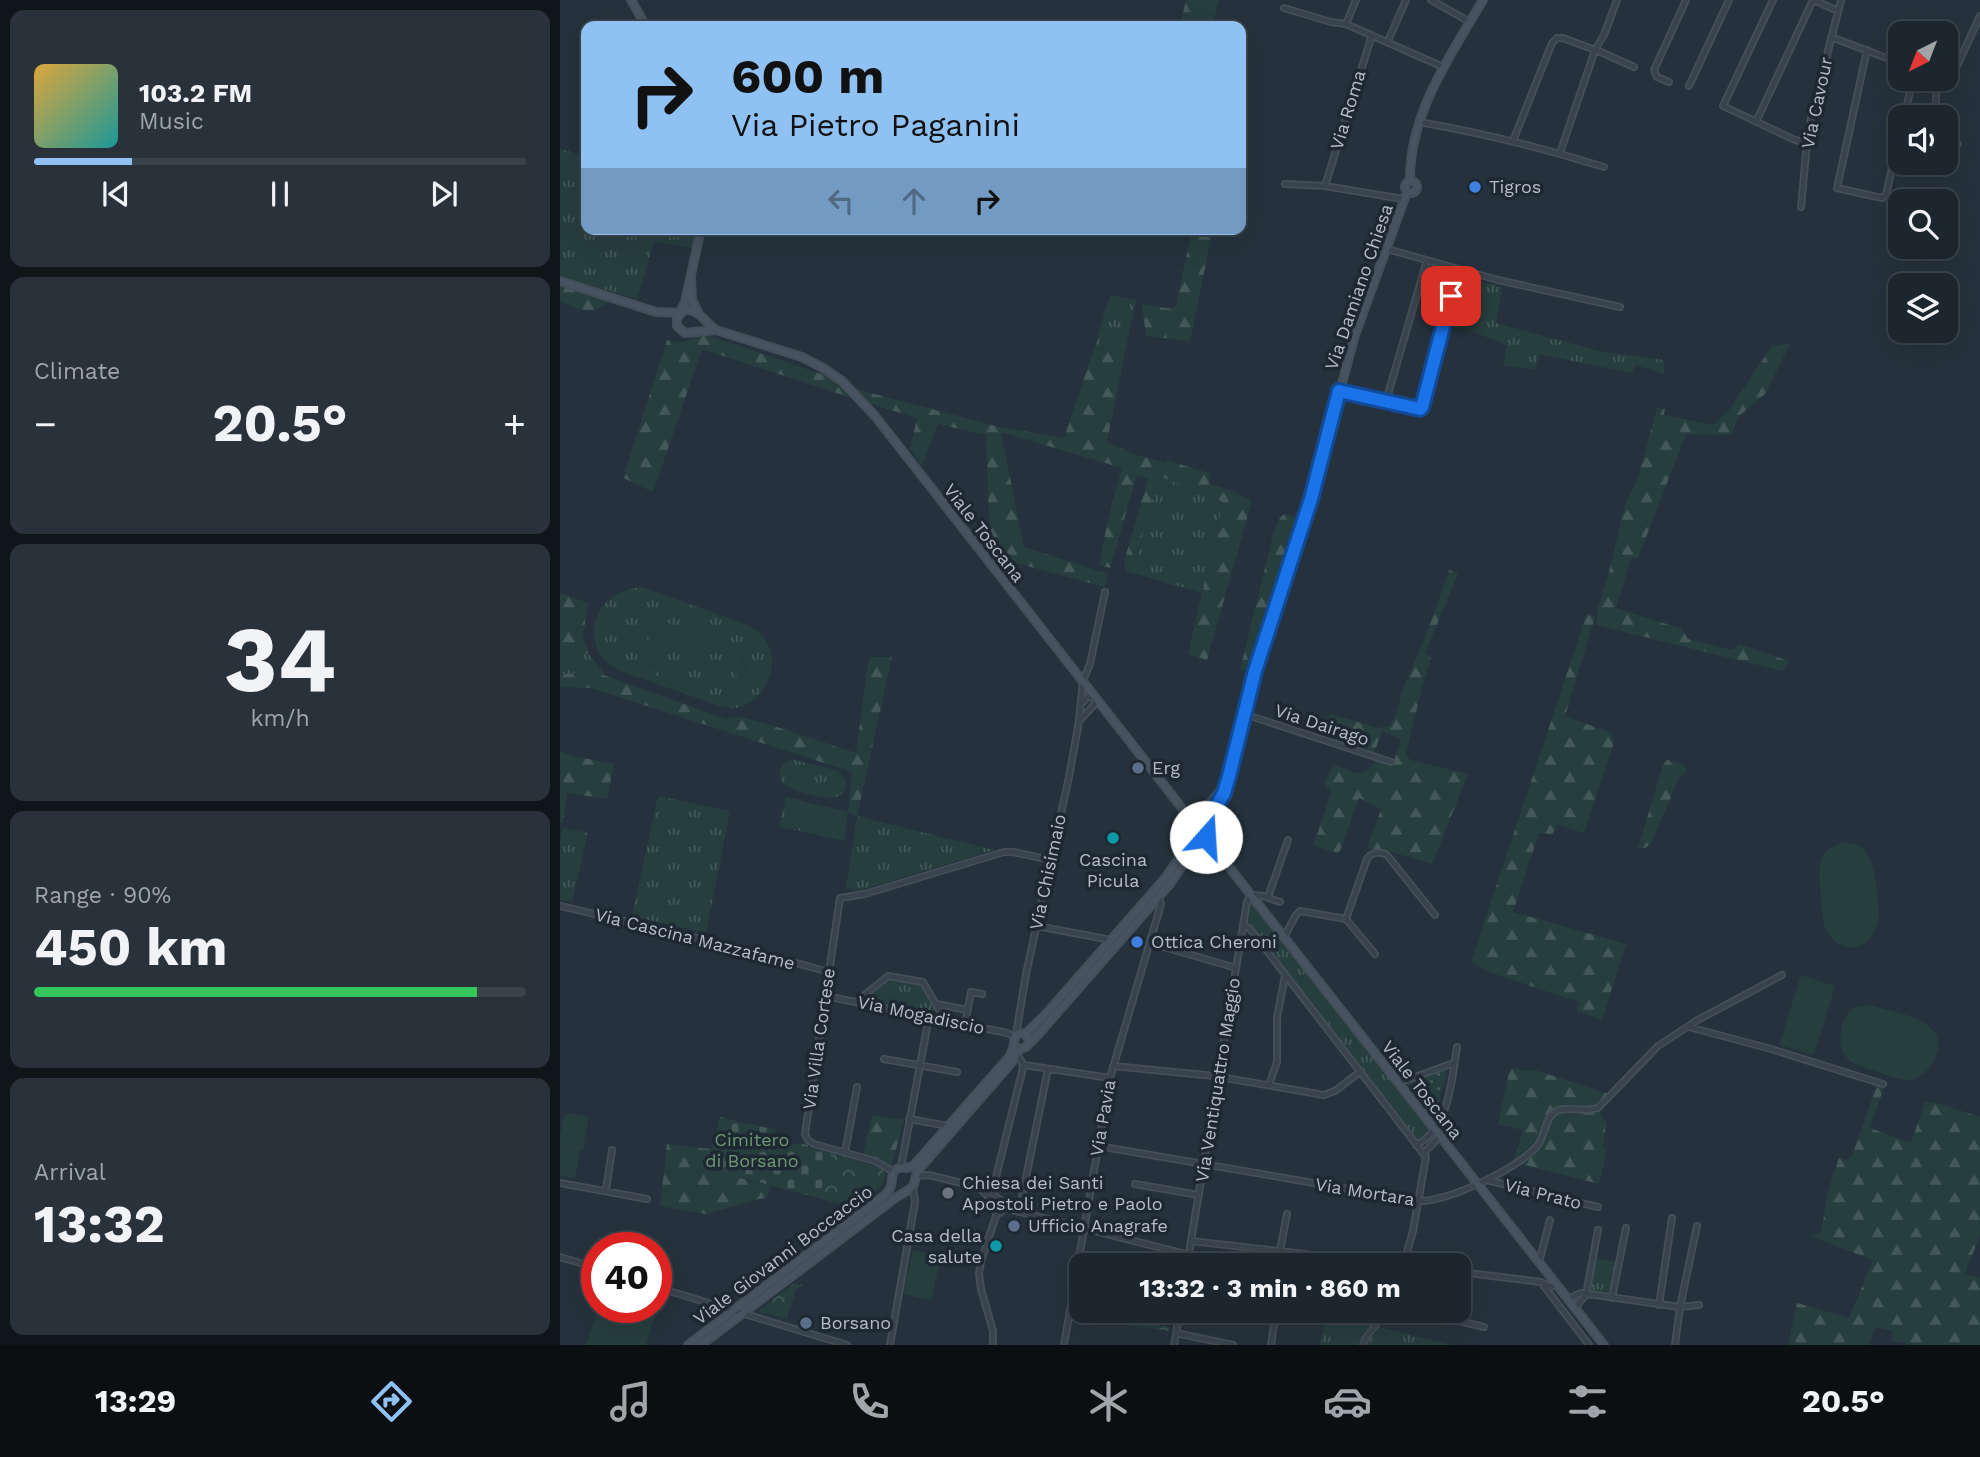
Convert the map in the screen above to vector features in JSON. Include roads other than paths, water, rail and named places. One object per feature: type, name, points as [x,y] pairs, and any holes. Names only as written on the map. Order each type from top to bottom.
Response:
[{"type":"street","points":[[631,0],[643,21]]},
{"type":"street","points":[[1290,0],[1285,9],[1346,24],[1443,67]]},
{"type":"street","points":[[1346,24],[1356,0]]},
{"type":"street","points":[[1388,41],[1406,0]]},
{"type":"street","points":[[1431,0],[1470,22]]},
{"type":"street","points":[[1483,0],[1443,67],[1419,122],[1513,141],[1604,167]]},
{"type":"street","points":[[1560,153],[1595,50],[1604,35],[1617,0]]},
{"type":"street","points":[[1669,82],[1657,77],[1654,70],[1686,0]]},
{"type":"street","points":[[1689,86],[1729,0]]},
{"type":"street","points":[[1773,0],[1723,106],[1807,143]]},
{"type":"street","points":[[1756,122],[1813,0],[1838,11]]},
{"type":"street","name":"Via Cavour","points":[[1801,207],[1811,118],[1841,0]]},
{"type":"street","points":[[1958,66],[1980,16]]},
{"type":"street","name":"Via Roma","points":[[1325,186],[1371,35]]},
{"type":"street","points":[[1831,37],[1888,58]]},
{"type":"street","points":[[1513,141],[1552,43],[1557,38],[1595,50],[1633,67]]},
{"type":"street","points":[[1867,50],[1837,188],[1882,198],[1886,195],[1891,175]]},
{"type":"street","name":"Via Damiano Chiesa","points":[[1339,391],[1355,335],[1405,195],[1414,193],[1417,189],[1416,183],[1410,181],[1419,122]]},
{"type":"street","points":[[1285,184],[1405,195]]},
{"type":"street","points":[[677,326],[676,320],[685,300],[700,235]]},
{"type":"street","points":[[1387,249],[1518,285],[1620,307]]},
{"type":"street","points":[[1386,401],[1427,260]]},
{"type":"street","points":[[901,1170],[914,1165],[1009,1057],[1028,1045],[1159,897],[1202,838],[1206,837],[1214,810],[1227,783],[1259,658],[1311,499],[1339,391],[1420,409],[1422,407],[1458,269]]},
{"type":"street","points":[[691,270],[692,300],[701,325],[696,332]]},
{"type":"street","name":"Viale Toscana","points":[[560,281],[656,312],[685,334],[716,330],[749,339],[810,361],[836,377],[875,416],[1186,813],[1199,824]]},
{"type":"street","name":"Viale Toscana","points":[[656,312],[680,312],[687,309],[699,315],[716,330]]},
{"type":"street","name":"Via Chisimaio","points":[[1019,1035],[1018,1023],[1079,721],[1083,681],[1090,664],[1105,592]]},
{"type":"street","points":[[1080,705],[1088,697],[1096,698]]},
{"type":"street","name":"Via Chisimaio","points":[[1079,721],[1094,705],[1096,698]]},
{"type":"street","points":[[1086,712],[1106,711]]},
{"type":"street","name":"Via Dairago","points":[[1244,714],[1391,762]]},
{"type":"street","points":[[1186,813],[1197,813],[1206,808],[1227,783]]},
{"type":"street","points":[[890,1345],[914,1205],[914,1177],[1017,1050],[1019,1035],[1045,1015],[1112,940],[1168,875],[1194,831],[1214,810]]},
{"type":"street","name":"Viale Toscana","points":[[1186,813],[1194,831]]},
{"type":"street","points":[[1199,824],[1205,825],[1208,831]]},
{"type":"street","points":[[1194,831],[1197,837],[1202,838]]},
{"type":"street","name":"Viale Toscana","points":[[1208,831],[1218,853]]},
{"type":"street","name":"Viale Toscana","points":[[1202,838],[1218,853],[1604,1345]]},
{"type":"street","points":[[1268,897],[1289,840]]},
{"type":"street","name":"Via Villa Cortese","points":[[901,1170],[812,1144],[805,1133],[840,898],[865,894],[1004,852],[1051,860]]},
{"type":"street","points":[[1346,919],[1367,859],[1372,854],[1382,853],[1387,855],[1434,915]]},
{"type":"street","points":[[1251,895],[1280,902]]},
{"type":"street","name":"Via Ventiquattro Maggio","points":[[1189,1253],[1243,924],[1247,901],[1251,895]]},
{"type":"street","name":"Via Pavia","points":[[1064,1345],[1110,1077],[1161,904],[1159,897]]},
{"type":"street","name":"Via Cascina Mazzafame","points":[[560,905],[829,972]]},
{"type":"street","points":[[1284,937],[1300,911],[1346,919],[1376,954]]},
{"type":"street","name":"Viale Toscana","points":[[1243,924],[1250,929],[1424,1153]]},
{"type":"street","points":[[1037,926],[1112,940]]},
{"type":"street","points":[[1150,943],[1236,968]]},
{"type":"street","points":[[1269,1085],[1276,1063],[1277,1019],[1286,975]]},
{"type":"street","name":"Via Mortara","points":[[1098,1146],[1419,1201],[1436,1200],[1489,1180],[1535,1148],[1553,1113],[1560,1110],[1590,1111],[1598,1108],[1654,1048],[1688,1026],[1782,975]]},
{"type":"street","points":[[856,1002],[890,976],[923,982],[946,1020]]},
{"type":"street","points":[[965,1025],[971,992],[982,994]]},
{"type":"street","name":"Via Mogadiscio","points":[[826,996],[1019,1035]]},
{"type":"street","points":[[936,1004],[967,1010]]},
{"type":"street","points":[[901,1170],[929,1017]]},
{"type":"street","points":[[1688,1026],[1883,1084]]},
{"type":"street","points":[[1019,1035],[1029,1040],[1028,1045]]},
{"type":"street","points":[[1416,1145],[1427,1139],[1434,1129],[1447,1098],[1457,1047]]},
{"type":"street","points":[[997,1202],[992,1192],[1024,1065],[1017,1050]]},
{"type":"street","points":[[884,1059],[957,1072]]},
{"type":"street","points":[[1398,1083],[1454,1063]]},
{"type":"street","points":[[1024,1065],[1110,1077]]},
{"type":"street","points":[[1113,1066],[1218,1076],[1327,1095],[1361,1071]]},
{"type":"street","points":[[1019,1212],[1048,1069]]},
{"type":"street","points":[[845,1153],[857,1087]]},
{"type":"street","points":[[909,1119],[948,1126]]},
{"type":"street","points":[[1406,1253],[1427,1160],[1424,1153],[1440,1136]]},
{"type":"street","points":[[606,1190],[612,1150]]},
{"type":"street","points":[[901,1170],[914,1177],[928,1174],[992,1192]]},
{"type":"street","name":"Viale Giovanni Boccaccio","points":[[688,1345],[883,1196],[892,1184],[891,1180],[901,1170]]},
{"type":"street","name":"Via Prato","points":[[1489,1180],[1598,1207]]},
{"type":"street","points":[[560,1183],[647,1199]]},
{"type":"street","name":"Viale Giovanni Boccaccio","points":[[892,1184],[896,1190],[905,1192]]},
{"type":"street","points":[[1135,1184],[1199,1195]]},
{"type":"street","name":"Viale Giovanni Boccaccio","points":[[701,1345],[913,1187]]},
{"type":"street","points":[[979,1188],[1004,1204],[1005,1208],[1181,1253]]},
{"type":"street","points":[[997,1202],[993,1208],[997,1213]]},
{"type":"street","points":[[997,1213],[1005,1208]]},
{"type":"street","points":[[993,1345],[993,1331],[979,1274],[997,1213]]},
{"type":"street","points":[[1283,1252],[1287,1214]]},
{"type":"street","points":[[1659,1305],[1672,1218]]},
{"type":"street","points":[[1539,1262],[1550,1220]]},
{"type":"street","points":[[1675,1345],[1697,1226]]},
{"type":"street","points":[[1612,1298],[1626,1228]]},
{"type":"street","points":[[1575,1308],[1586,1295],[1598,1230]]},
{"type":"street","points":[[1191,1241],[1292,1253]]},
{"type":"street","points":[[560,1257],[581,1263]]},
{"type":"street","points":[[1471,1273],[1541,1282],[1550,1287],[1557,1285]]},
{"type":"street","points":[[1541,1282],[1551,1277]]},
{"type":"street","points":[[1541,1282],[1589,1345]]},
{"type":"street","points":[[672,1292],[845,1345]]},
{"type":"street","points":[[1568,1299],[1580,1293],[1680,1307],[1699,1304]]},
{"type":"street","points":[[1174,1345],[1178,1323]]},
{"type":"street","points":[[1271,1345],[1274,1323]]},
{"type":"street","points":[[1363,1345],[1377,1323]]},
{"type":"street","points":[[1464,1323],[1484,1328]]},
{"type":"street","points":[[1176,1333],[1233,1345]]},
{"type":"place","name":"Tigros","points":[[1475,187]]},
{"type":"place","name":"Erg","points":[[1138,768]]},
{"type":"place","name":"Cascina Picula","points":[[1113,838]]},
{"type":"place","name":"Ottica Cheroni","points":[[1137,942]]},
{"type":"place","name":"Chiesa dei Santi Apostoli Pietro e Paolo","points":[[948,1193]]},
{"type":"place","name":"Ufficio Anagrafe","points":[[1014,1226]]},
{"type":"place","name":"Casa della salute","points":[[996,1246]]},
{"type":"place","name":"Borsano","points":[[806,1323]]},
{"type":"park label","name":"Cimitero di Borsano","points":[[752,1150]]}]
